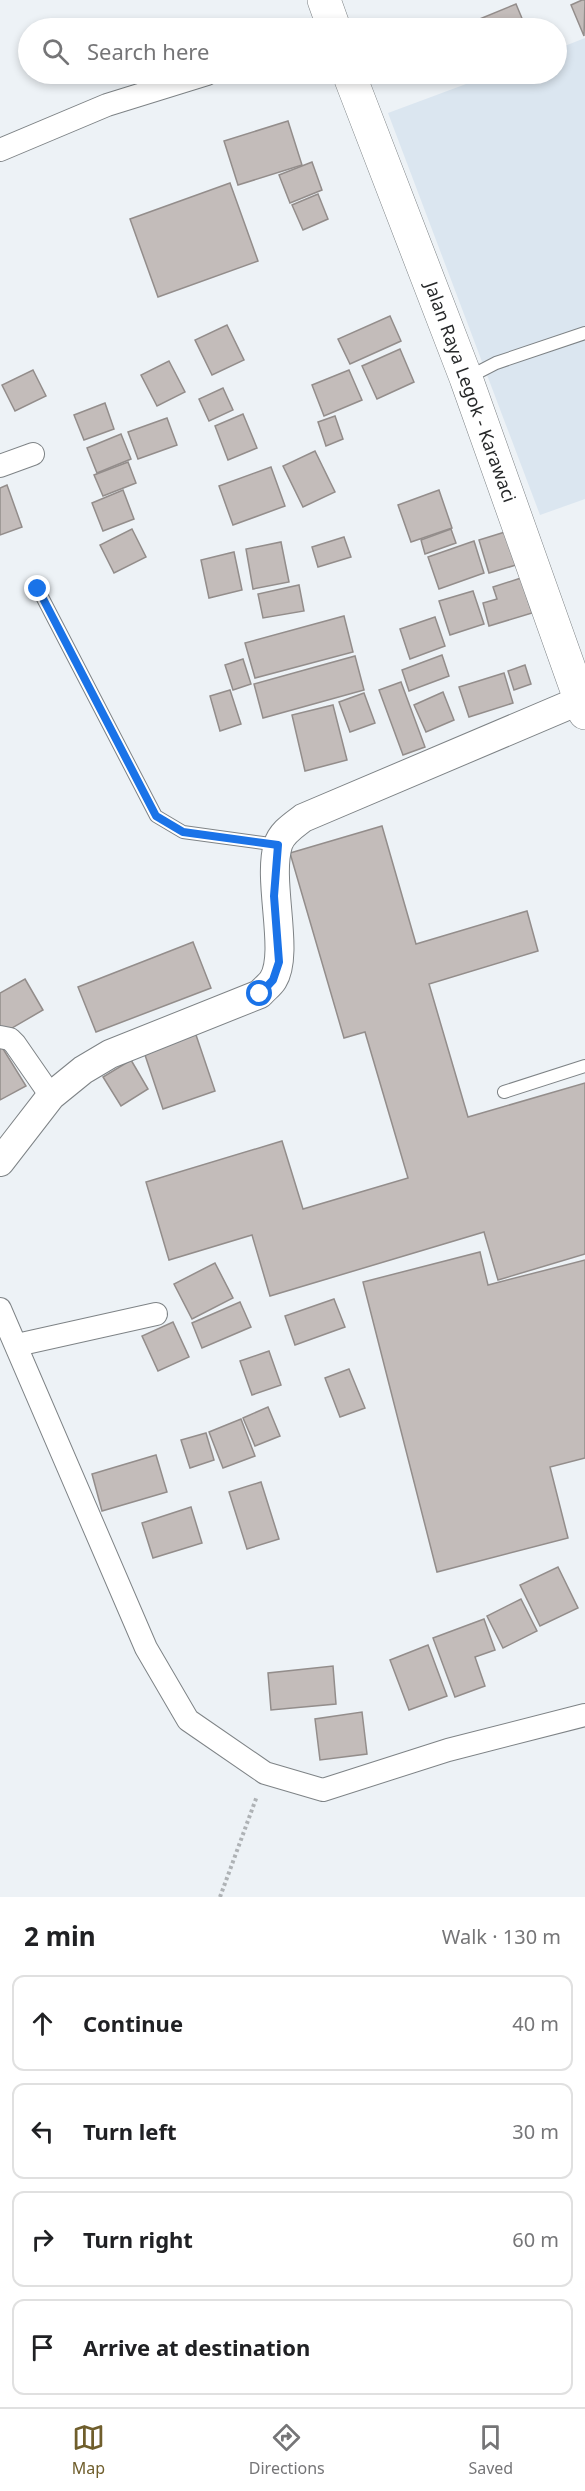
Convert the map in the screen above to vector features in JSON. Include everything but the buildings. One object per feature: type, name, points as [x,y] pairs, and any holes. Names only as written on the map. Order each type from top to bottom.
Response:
[{"type":"main road","name":"Jalan Raya Legok - Karawaci","points":[[353,84],[466,378],[583,706]]},
{"type":"street","points":[[0,150],[107,105],[175,84]]},
{"type":"street","points":[[0,466],[33,454]]},
{"type":"street","points":[[0,1162],[51,1096],[82,1070],[110,1054],[260,994],[273,980],[279,962],[274,896],[278,845],[285,833],[303,818],[583,706]]},
{"type":"street","points":[[0,1037],[10,1039],[15,1044],[51,1096]]},
{"type":"street","points":[[0,1309],[146,1648],[188,1720],[265,1773],[323,1790],[448,1750],[585,1715]]},
{"type":"street","points":[[16,1345],[156,1314]]},
{"type":"lane","points":[[466,378],[496,363],[585,333]]},
{"type":"lane","points":[[38,589],[156,816],[183,832],[278,845]]},
{"type":"lane","points":[[504,1092],[585,1066]]},
{"type":"path","points":[[219,1897],[265,1773]]},
{"type":"shaded area","points":[[585,38],[585,499],[540,515],[388,113],[466,84],[567,84],[567,45]]},
{"type":"route","points":[[38,589],[156,816],[183,832],[278,845],[274,896],[279,962],[273,980],[260,994]]}]
